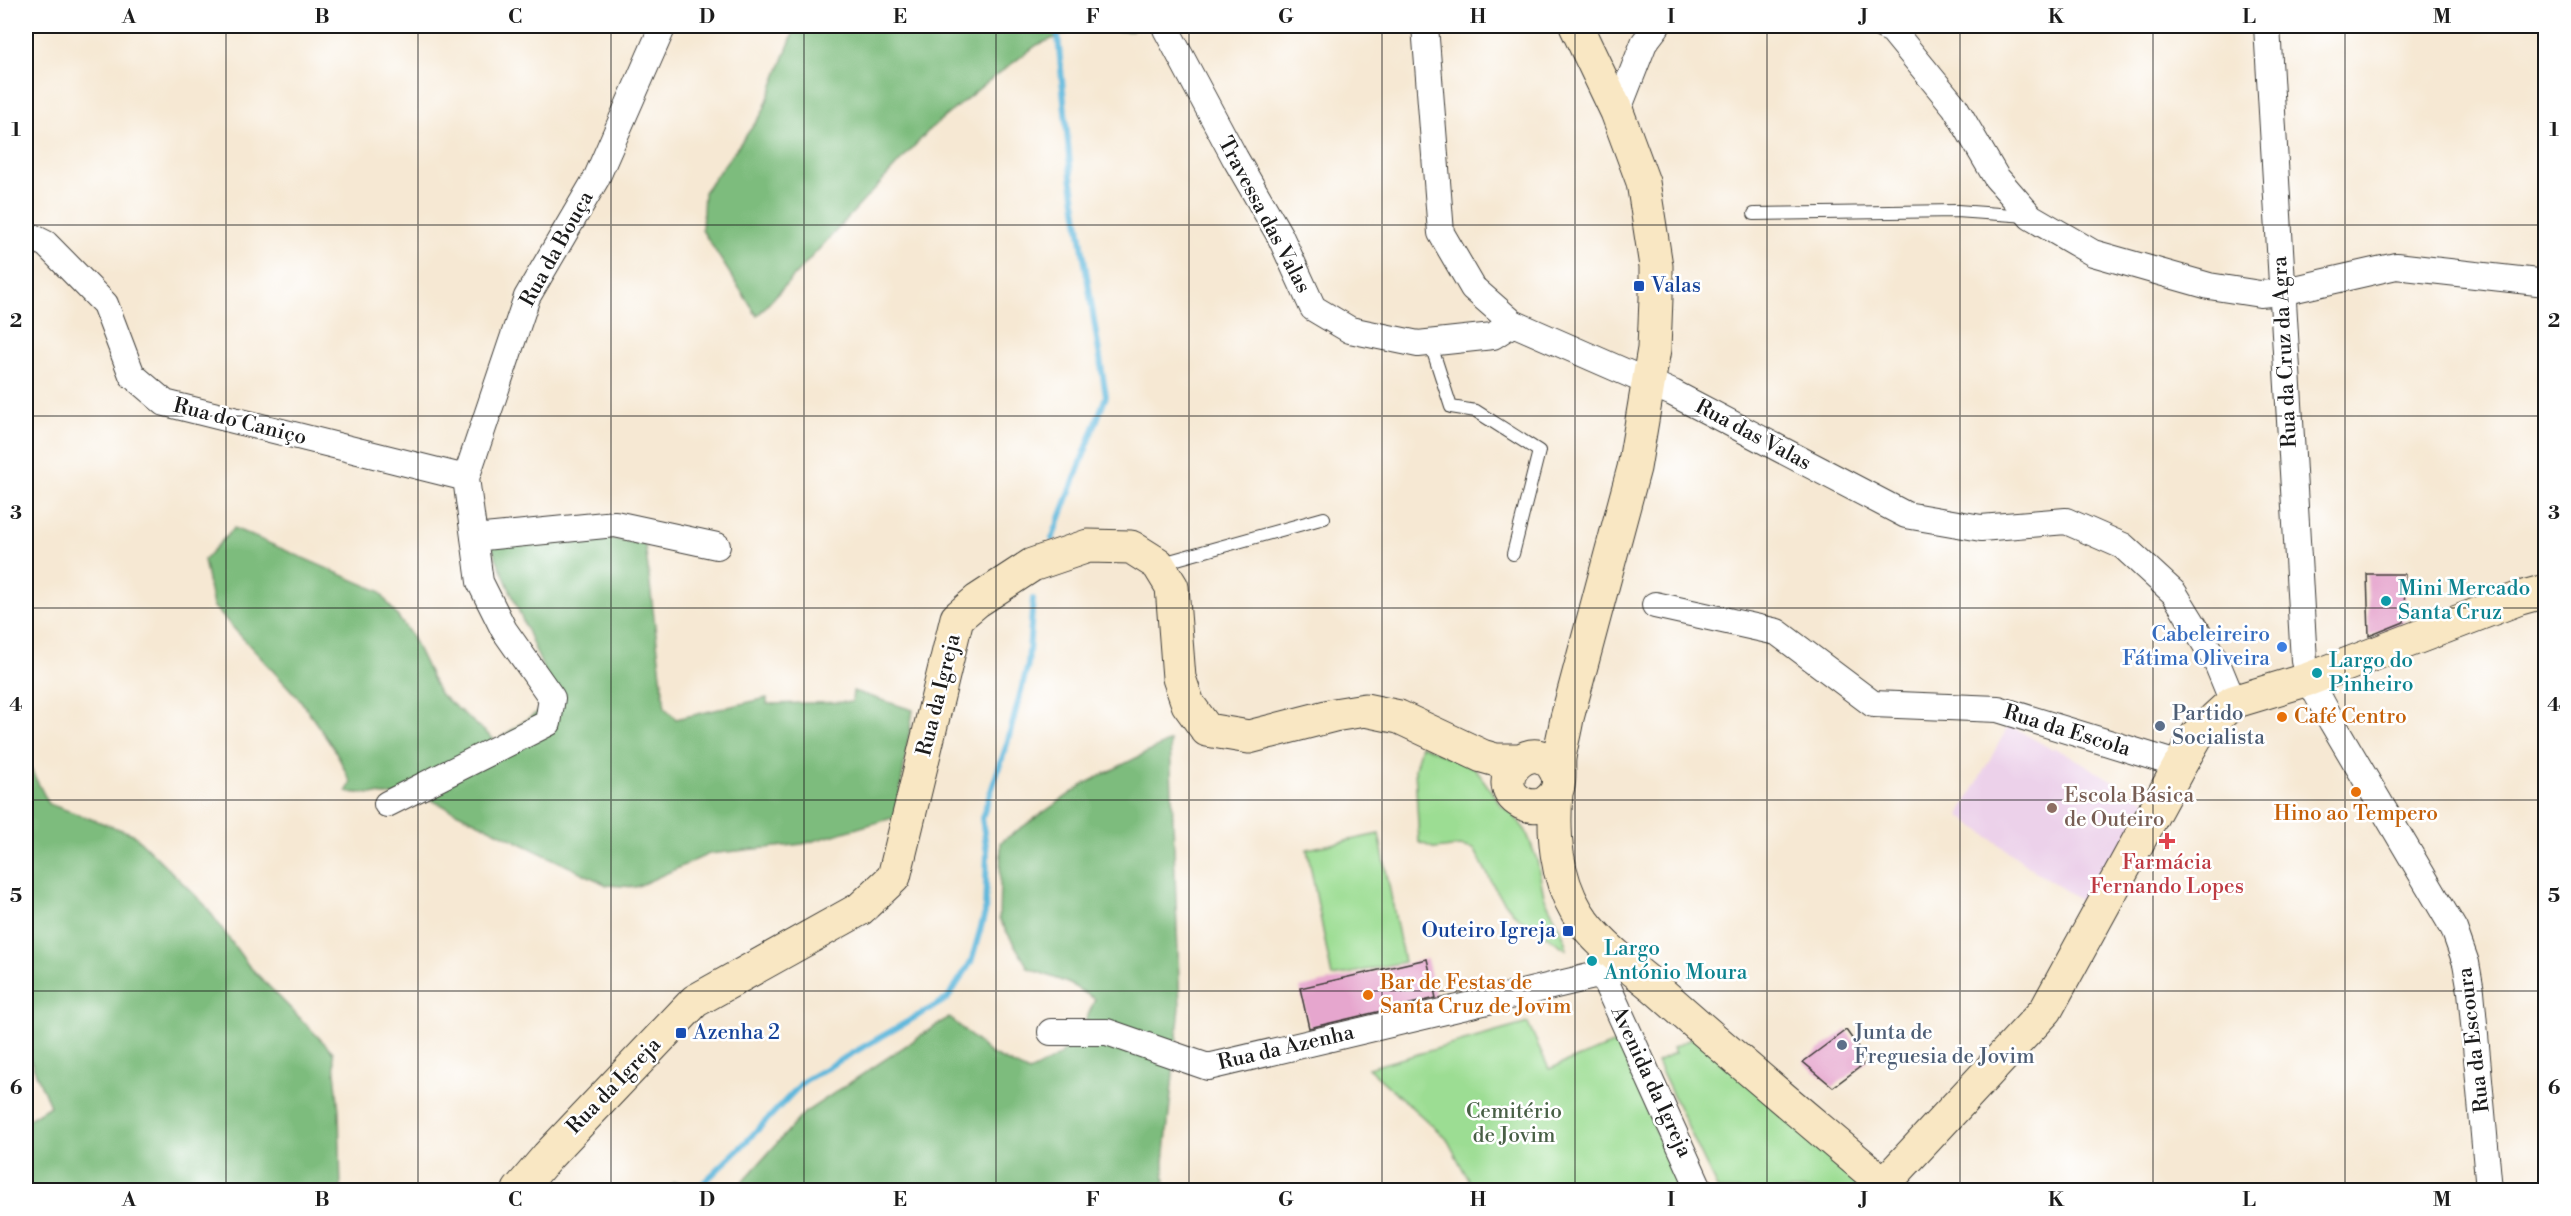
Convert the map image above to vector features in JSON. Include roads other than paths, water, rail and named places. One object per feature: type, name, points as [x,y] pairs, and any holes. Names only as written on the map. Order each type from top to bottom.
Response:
[{"type":"street","name":"Rua da Bouça","points":[[466,478],[527,297],[596,179],[663,26]]},
{"type":"street","name":"Rua das Valas","points":[[1425,26],[1441,233],[1473,288],[1513,323],[1673,393],[1906,515],[1981,528],[2066,520],[2123,546],[2174,593],[2217,663],[2233,702]]},
{"type":"street","points":[[1576,26],[1617,112],[1643,182],[1656,266],[1656,330],[1634,468],[1568,718],[1557,745],[1550,751],[1533,780],[1554,823],[1557,855],[1562,875],[1577,911],[1612,966],[1887,1187],[2046,1010],[2197,735],[2233,702],[2309,679],[2520,598],[2546,591]]},
{"type":"street","points":[[1617,112],[1644,43],[1657,26]]},
{"type":"street","points":[[1883,26],[1892,30],[1954,107],[1996,177],[2031,217],[2093,253],[2209,286],[2260,294],[2282,292],[2396,266],[2546,283]]},
{"type":"street","name":"Rua da Cruz da Agra","points":[[2267,26],[2303,649],[2309,679]]},
{"type":"street","name":"Travessa das Valas","points":[[1166,29],[1280,236],[1313,308],[1350,330],[1418,344],[1493,336],[1513,323]]},
{"type":"street","name":"Rua do Caniço","points":[[26,234],[46,244],[105,303],[132,375],[165,403],[466,478]]},
{"type":"street","points":[[387,804],[548,723],[552,698],[504,630],[480,582],[466,478]]},
{"type":"street","points":[[474,538],[615,524],[717,546]]},
{"type":"street","name":"Rua da Igreja","points":[[519,1191],[548,1156],[695,1001],[860,909],[894,877],[957,618],[977,601],[1032,565],[1088,546],[1131,547],[1158,564],[1172,587],[1179,678],[1188,704],[1207,730],[1249,736],[1334,715],[1365,710],[1399,717],[1465,749],[1491,767],[1533,780]]},
{"type":"street","name":"Rua da Escola","points":[[1655,604],[1777,632],[1873,704],[1998,709],[2180,765]]},
{"type":"street","name":"Rua da Escoura","points":[[2309,679],[2454,928],[2466,963],[2471,991],[2489,1191]]},
{"type":"street","name":"Rua da Azenha","points":[[1051,1032],[1107,1032],[1208,1067],[1612,966]]},
{"type":"street","name":"Avenida da Igreja","points":[[1612,966],[1700,1191]]},
{"type":"lane","points":[[1754,214],[1957,211],[2031,217]]},
{"type":"lane","points":[[1430,342],[1451,406],[1476,411],[1539,451],[1513,554]]},
{"type":"lane","points":[[1158,564],[1184,559],[1324,518]]},
{"type":"waterway","points":[[1052,539],[1106,396],[1071,176],[1057,26]]},
{"type":"waterway","points":[[696,1190],[804,1081],[947,999],[971,962],[985,913],[987,853],[982,818],[1007,744],[1028,664],[1033,599]]},
{"type":"place","name":"Valas","points":[[1639,286]]},
{"type":"place","name":"Mini Mercado Santa Cruz","points":[[2386,601]]},
{"type":"place","name":"Cabeleireiro Fátima Oliveira","points":[[2282,647]]},
{"type":"place","name":"Largo do Pinheiro","points":[[2317,673]]},
{"type":"place","name":"Café Centro","points":[[2282,717]]},
{"type":"place","name":"Partido Socialista","points":[[2160,726]]},
{"type":"place","name":"Hino ao Tempero","points":[[2356,792]]},
{"type":"place","name":"Escola Básica de Outeiro","points":[[2052,808]]},
{"type":"place","name":"Farmácia Fernando Lopes","points":[[2167,841]]},
{"type":"place","name":"Outeiro Igreja","points":[[1568,931]]},
{"type":"place","name":"Largo António Moura","points":[[1592,961]]},
{"type":"place","name":"Bar de Festas de Santa Cruz de Jovim","points":[[1368,995]]},
{"type":"place","name":"Azenha 2","points":[[681,1033]]},
{"type":"place","name":"Junta de Freguesia de Jovim","points":[[1842,1045]]},
{"type":"park label","name":"Cemitério de Jovim","points":[[1514,1124]]}]
